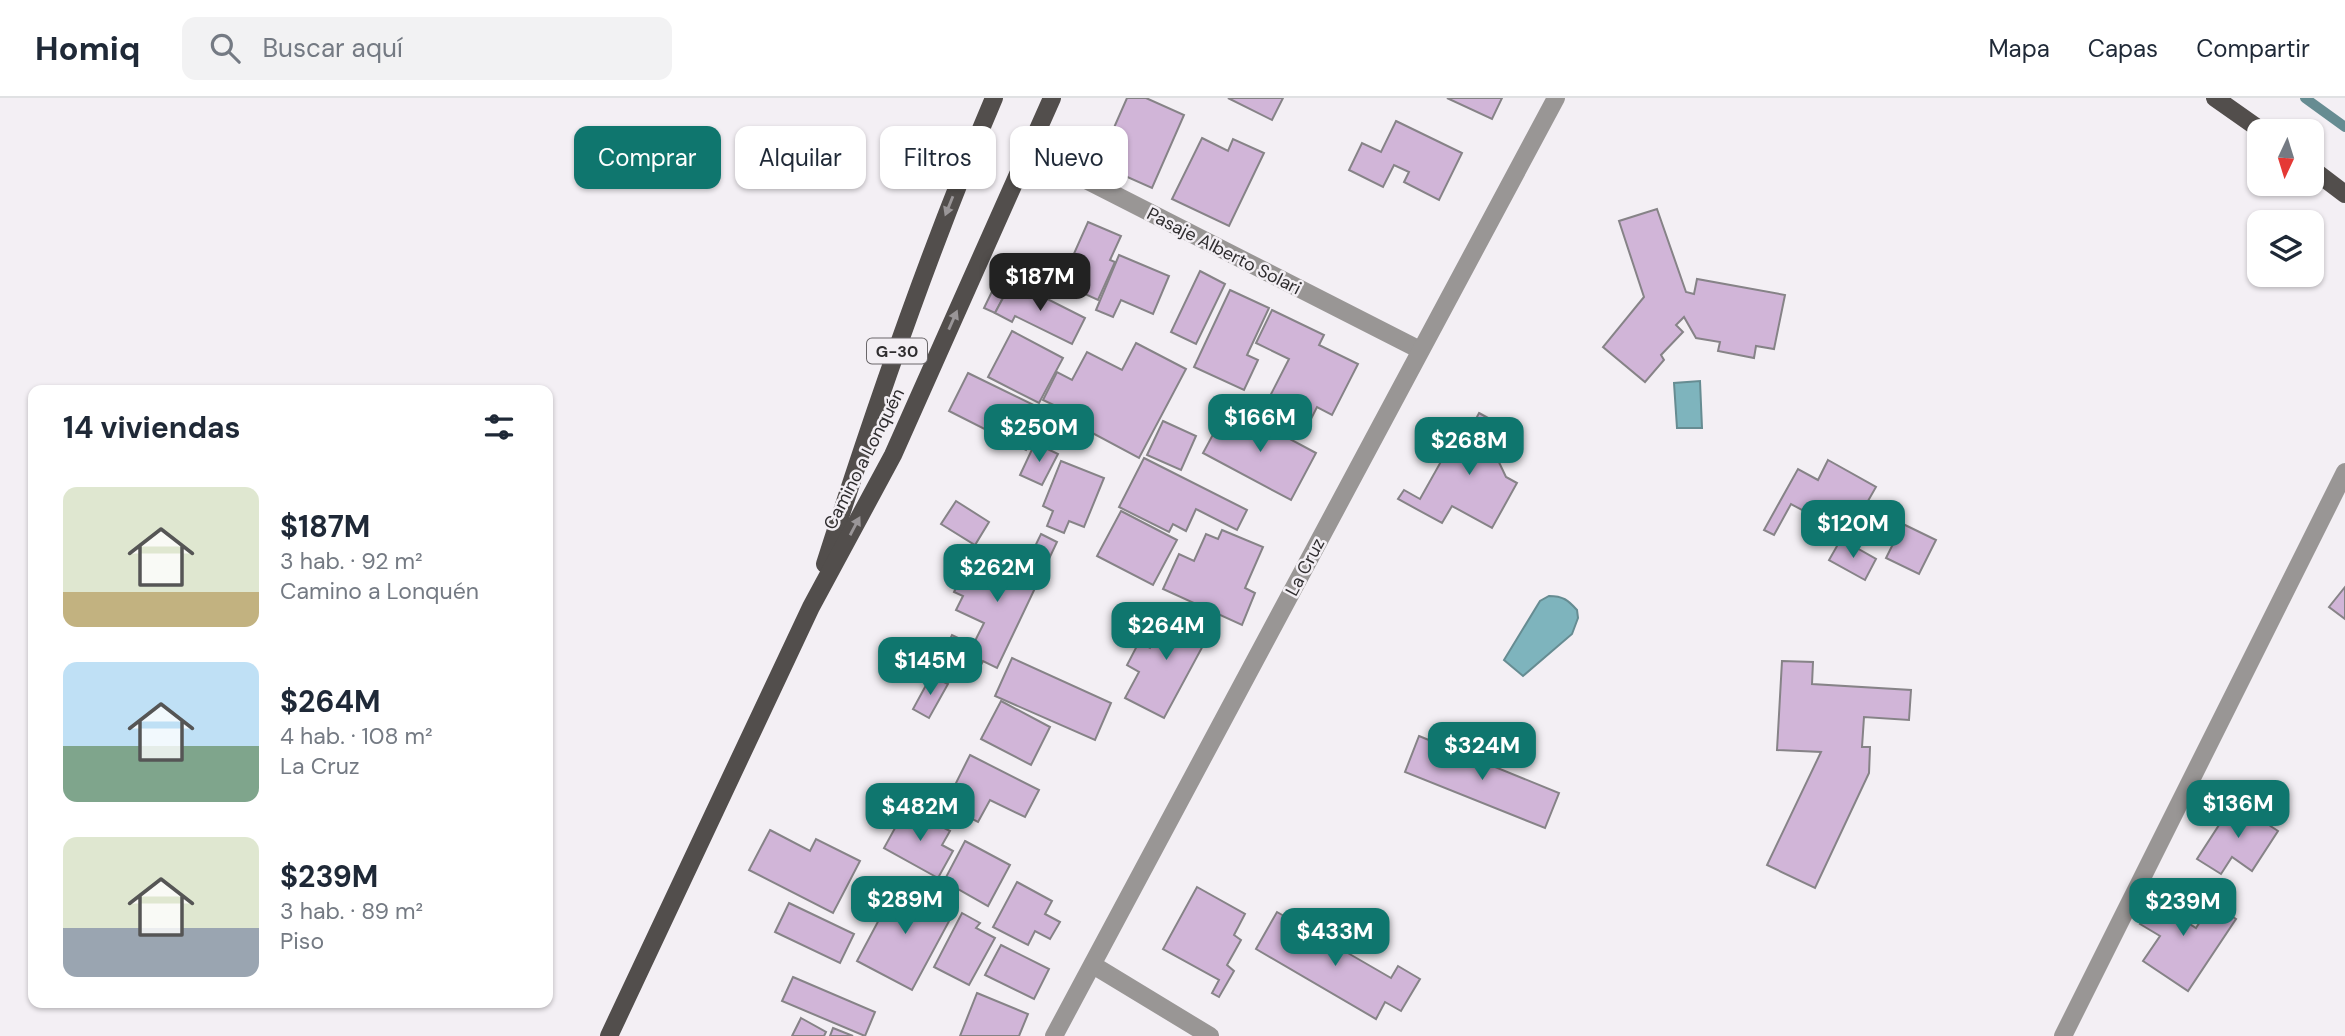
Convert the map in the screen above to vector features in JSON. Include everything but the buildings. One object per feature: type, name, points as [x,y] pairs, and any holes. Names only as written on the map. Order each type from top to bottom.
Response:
[{"type":"main road","name":"Camino a Lonquén","points":[[811,607],[874,414],[945,218],[994,98]]},
{"type":"main road","name":"Camino a Lonquén","points":[[1040,126],[1052,98]]},
{"type":"main road","points":[[2222,102],[2247,120]]},
{"type":"main road","points":[[2324,178],[2345,194]]},
{"type":"main road","name":"Camino a Lonquén","points":[[609,1036],[811,607],[893,455],[1012,189]]},
{"type":"street","name":"La Cruz","points":[[1054,1036],[1556,98]]},
{"type":"street","name":"Pasaje Alberto Solari","points":[[1103,189],[1420,351]]},
{"type":"street","points":[[2063,1036],[2345,472]]},
{"type":"street","points":[[1093,965],[1210,1036]]},
{"type":"water","points":[[1700,381],[1702,428],[1677,428],[1674,383]]},
{"type":"water","points":[[1549,596],[1568,601],[1577,610],[1578,618],[1572,634],[1523,676],[1504,660],[1540,601]]},
{"type":"waterway","points":[[2305,98],[2345,127]]}]
